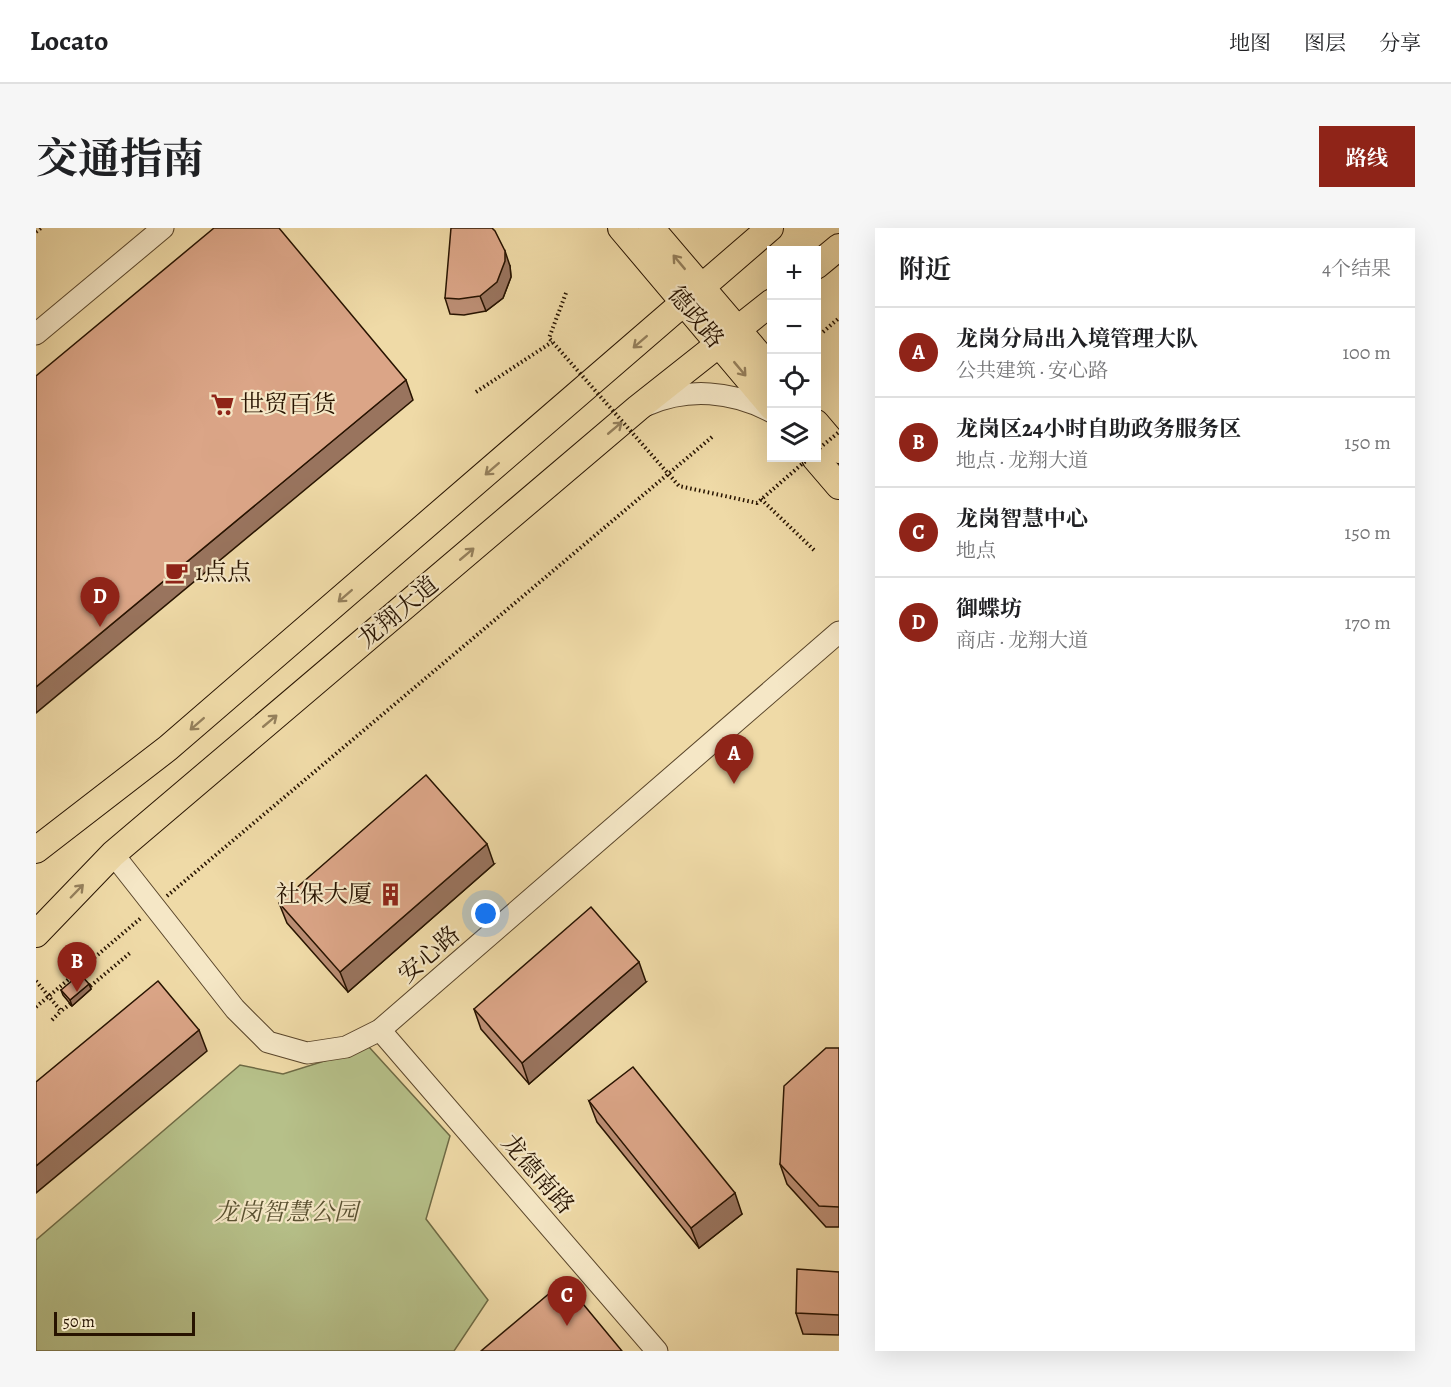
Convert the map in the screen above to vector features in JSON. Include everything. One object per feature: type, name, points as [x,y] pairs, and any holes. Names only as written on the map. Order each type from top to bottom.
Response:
[{"type":"main road","name":"德政路","points":[[621,228],[693,296],[728,337],[767,400]]},
{"type":"main road","name":"德政路","points":[[651,228],[693,296]]},
{"type":"main road","name":"龙翔大道","points":[[36,850],[168,748],[770,228]]},
{"type":"main road","points":[[821,262],[839,247]]},
{"type":"main road","name":"龙翔大道","points":[[36,934],[113,854],[638,408],[767,305]]},
{"type":"main road","name":"德政路","points":[[728,337],[767,367]]},
{"type":"main road","points":[[821,429],[839,450]]},
{"type":"main road","points":[[818,462],[839,486]]},
{"type":"street","points":[[36,334],[163,228]]},
{"type":"street","points":[[638,408],[674,396],[713,393],[754,402],[767,410]]},
{"type":"street","name":"安心路","points":[[113,854],[156,905],[235,1009],[268,1042],[307,1053],[346,1047],[380,1030],[839,632]]},
{"type":"street","name":"龙德南路","points":[[380,1030],[657,1351]]},
{"type":"path","points":[[36,232],[41,228]]},
{"type":"path","points":[[566,293],[549,338],[678,486],[757,503],[804,462]]},
{"type":"path","points":[[823,332],[839,318]]},
{"type":"path","points":[[476,392],[552,342]]},
{"type":"path","points":[[821,447],[839,432]]},
{"type":"path","points":[[36,1006],[712,437]]},
{"type":"path","points":[[761,499],[816,552]]},
{"type":"path","points":[[52,1020],[130,953]]},
{"type":"path","points":[[36,981],[62,1011]]},
{"type":"green space","name":"龙岗智慧公园","points":[[369,1047],[450,1136],[426,1219],[488,1300],[454,1351],[36,1351],[36,1240],[240,1065],[283,1074]]},
{"type":"building","points":[[214,228],[279,228],[406,380],[36,687],[36,376]]},
{"type":"building","points":[[451,228],[492,228],[505,251],[505,261],[497,282],[480,296],[445,298]]},
{"type":"building","name":"社保大厦","points":[[426,775],[487,844],[340,972],[279,903]]},
{"type":"building","points":[[591,907],[639,962],[522,1063],[474,1009]]},
{"type":"building","points":[[80,974],[89,984],[70,1000],[61,990]]},
{"type":"building","points":[[158,981],[199,1030],[36,1166],[36,1082]]},
{"type":"building","points":[[826,1048],[839,1048],[839,1207],[819,1206],[780,1164],[784,1086]]},
{"type":"building","points":[[633,1067],[735,1193],[691,1228],[589,1101]]},
{"type":"building","points":[[797,1269],[839,1272],[839,1315],[796,1313]]},
{"type":"building","points":[[564,1281],[622,1351],[481,1351]]},
{"type":"place","name":"世贸百货","points":[[222,404]]},
{"type":"place","name":"1点点","points":[[177,572]]},
{"type":"place","name":"御蝶坊","points":[[100,627]]},
{"type":"place","name":"龙岗分局出入境管理大队","points":[[734,784]]},
{"type":"place","name":"社保大厦","points":[[390,894]]},
{"type":"place","name":"龙岗区24小时自助政务服务区","points":[[77,992]]},
{"type":"place","name":"龙岗智慧中心","points":[[567,1326]]}]
